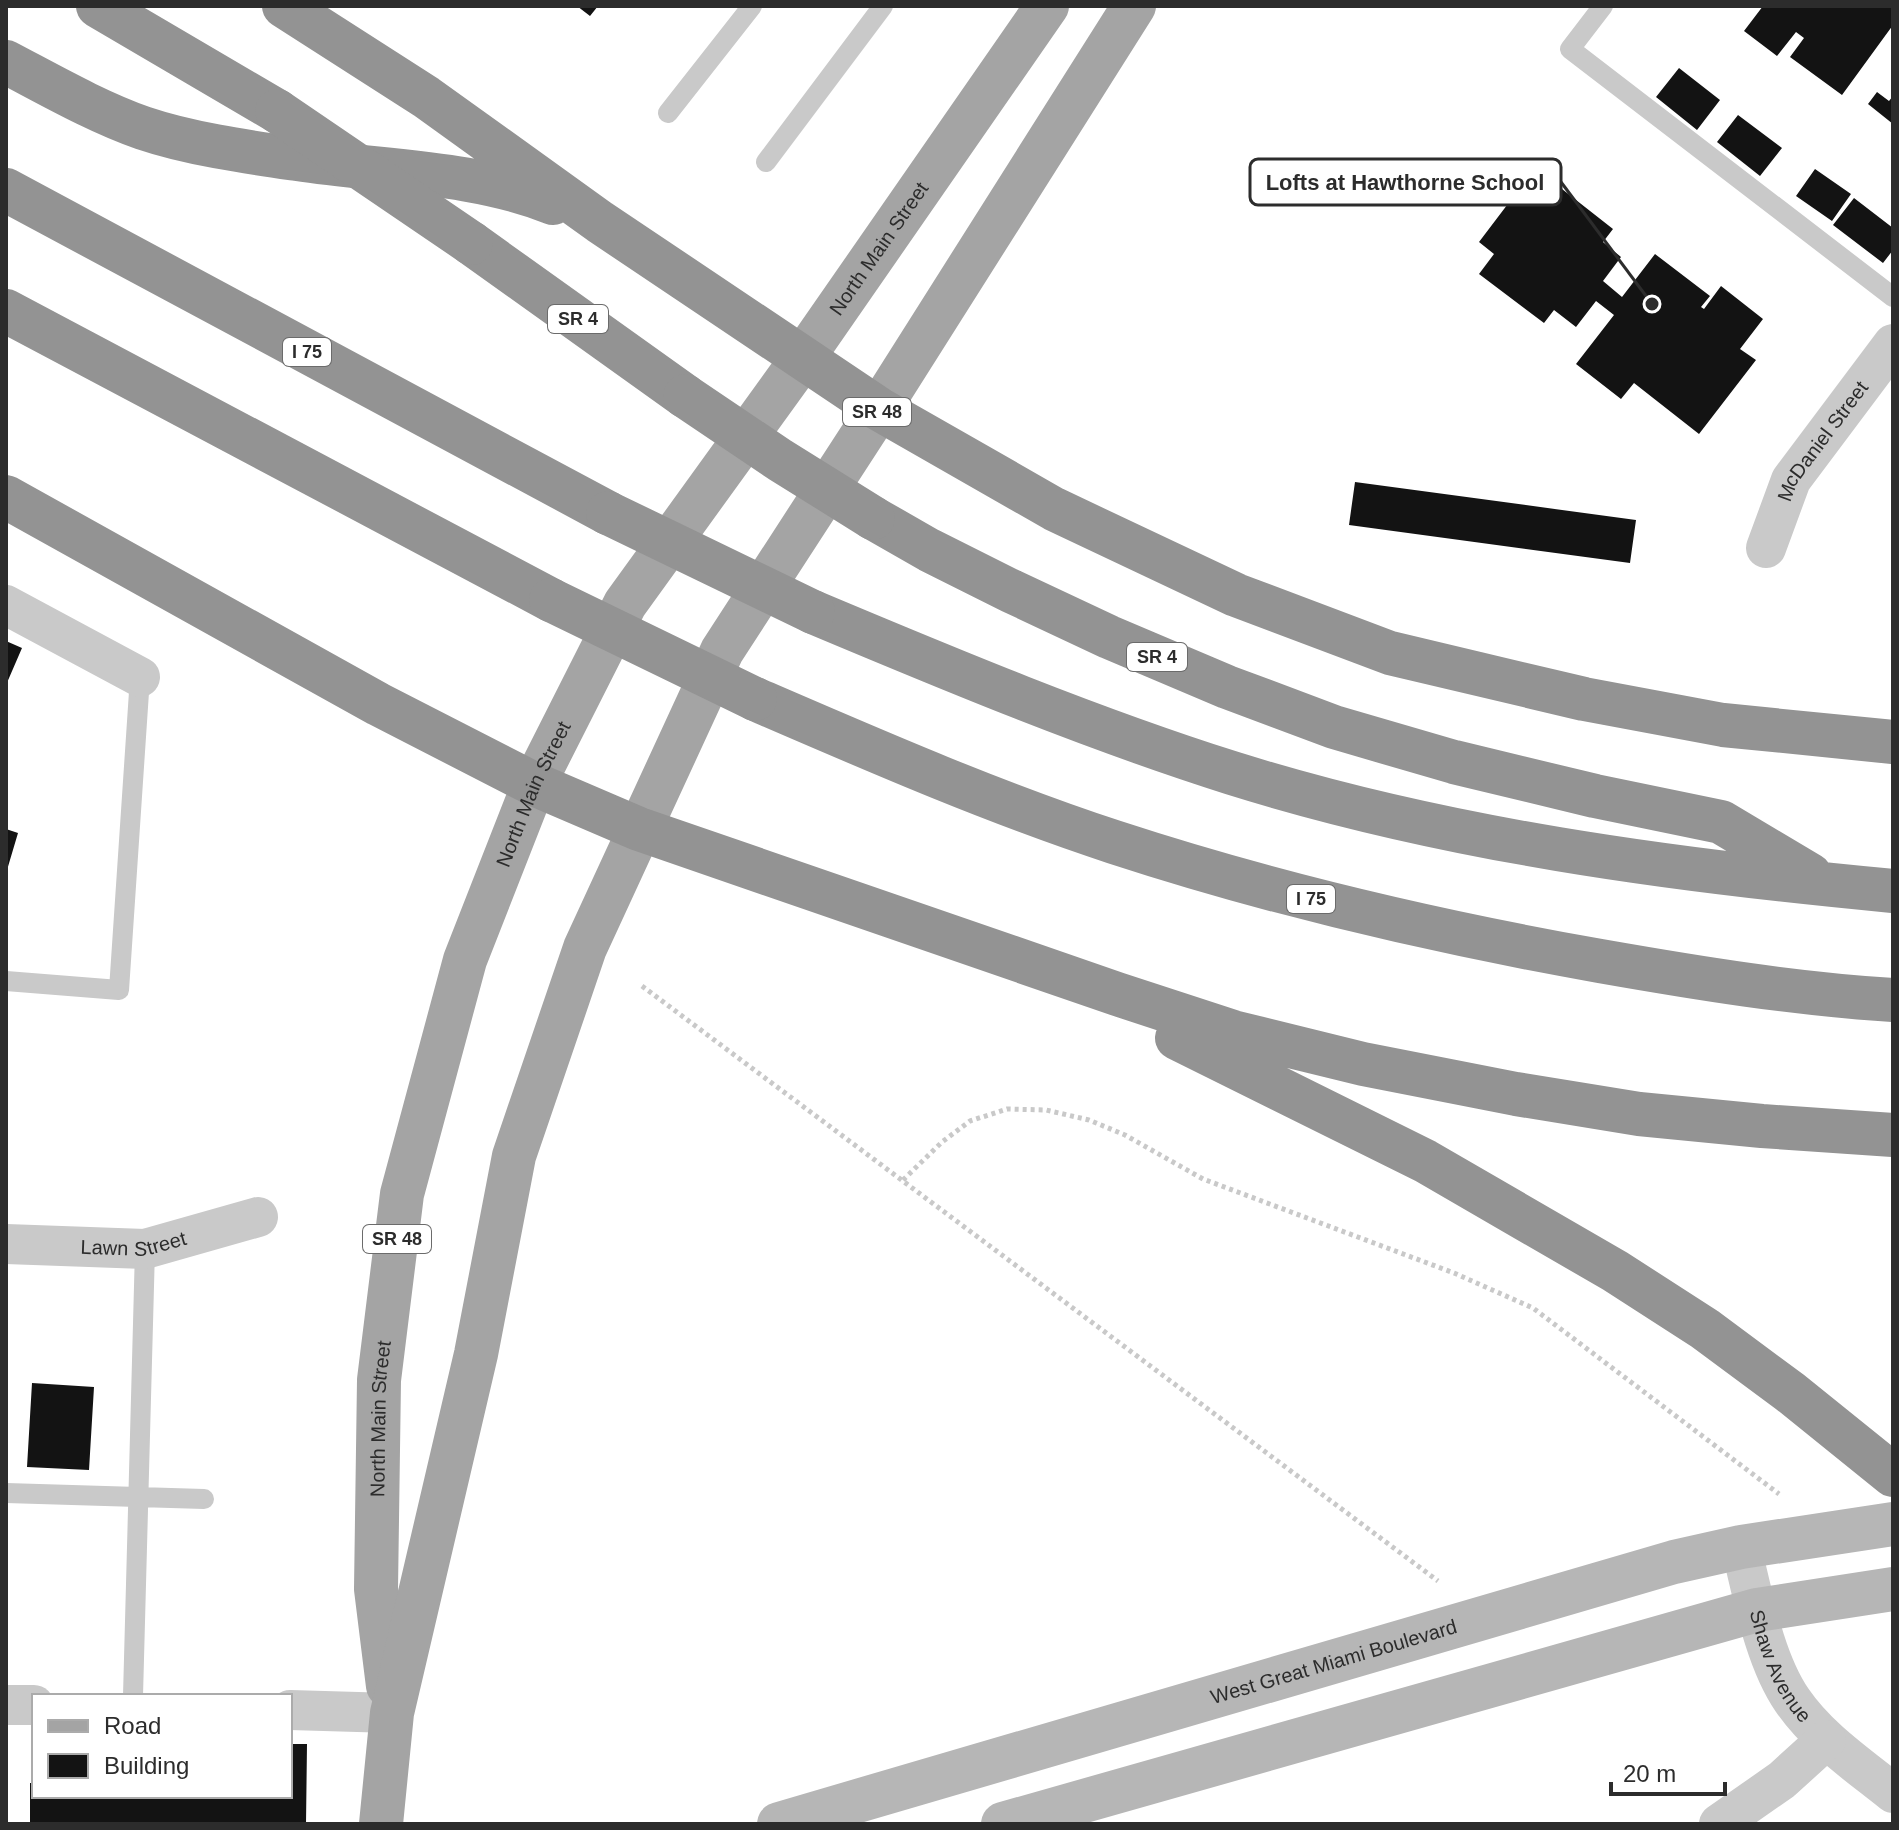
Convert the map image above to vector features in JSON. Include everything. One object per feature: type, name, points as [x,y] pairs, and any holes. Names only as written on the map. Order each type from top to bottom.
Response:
[{"type":"highway","name":"SR 4","points":[[98,6],[277,111],[780,460],[929,550],[1109,637],[1227,687],[1334,727],[1454,762],[1721,822],[1826,885]]},
{"type":"highway","points":[[284,6],[426,97],[600,222],[879,409],[1054,509],[1236,595],[1390,653],[1584,699],[1723,725],[1893,742]]},
{"type":"highway","points":[[6,62],[69,95],[144,128],[283,157],[464,180],[521,191],[600,222]]},
{"type":"highway","name":"I 75","points":[[6,190],[608,513],[813,612],[1034,701],[1232,773],[1402,819],[1582,855],[1893,891]]},
{"type":"highway","name":"I 75","points":[[6,311],[551,600],[755,699],[1022,810],[1168,859],[1298,895],[1500,943],[1678,975],[1893,1000]]},
{"type":"highway","points":[[6,497],[378,704],[534,784],[639,829],[1117,994],[1233,1032],[1363,1064],[1516,1094],[1639,1114],[1893,1135]]},
{"type":"highway","points":[[1117,994],[1160,1030],[1425,1161],[1615,1271],[1705,1329],[1893,1475]]},
{"type":"main road","name":"North Main Street","points":[[392,1713],[376,1589],[379,1380],[402,1194],[465,960],[534,784],[625,604],[802,359],[1047,6]]},
{"type":"main road","name":"North Main Street","points":[[381,1824],[392,1713],[476,1354],[514,1156],[585,948],[722,651],[1134,6]]},
{"type":"main road","name":"West Great Miami Boulevard","points":[[779,1824],[1658,1566],[1741,1547],[1893,1524]]},
{"type":"main road","points":[[1003,1824],[1757,1610],[1893,1589]]},
{"type":"street","name":"McDaniel Street","points":[[1766,548],[1791,480],[1893,344]]},
{"type":"street","points":[[6,605],[140,677]]},
{"type":"street","name":"Lawn Street","points":[[6,1244],[145,1249],[258,1217]]},
{"type":"street","name":"Shaw Avenue","points":[[1741,1547],[1778,1675],[1791,1699],[1826,1740],[1893,1793]]},
{"type":"street","points":[[6,1705],[32,1705]]},
{"type":"street","points":[[292,1710],[392,1713]]},
{"type":"street","points":[[1719,1824],[1782,1780],[1826,1740]]},
{"type":"lane","points":[[668,113],[752,6]]},
{"type":"lane","points":[[766,162],[883,6]]},
{"type":"lane","points":[[1603,6],[1570,49],[1893,297]]},
{"type":"lane","points":[[6,981],[119,990],[140,677]]},
{"type":"lane","points":[[133,1694],[145,1249]]},
{"type":"lane","points":[[6,1493],[204,1499]]},
{"type":"path","points":[[642,986],[1438,1581]]},
{"type":"path","points":[[903,1180],[942,1142],[970,1121],[1007,1109],[1046,1110],[1089,1120],[1125,1135],[1203,1179],[1454,1273],[1533,1308],[1779,1494]]},
{"type":"building","points":[[577,6],[598,6],[590,16]]},
{"type":"building","points":[[1763,6],[1893,6],[1893,25],[1842,95],[1790,57],[1804,38],[1796,32],[1777,56],[1744,31]]},
{"type":"building","points":[[1679,68],[1720,100],[1697,130],[1656,97]]},
{"type":"building","points":[[1877,92],[1889,101],[1893,96],[1893,124],[1868,104]]},
{"type":"building","points":[[1738,115],[1782,148],[1760,176],[1717,142]]},
{"type":"building","points":[[1815,169],[1851,194],[1832,221],[1796,196]]},
{"type":"building","points":[[1548,178],[1613,229],[1603,242],[1621,257],[1603,281],[1622,297],[1655,254],[1710,296],[1701,307],[1704,309],[1721,286],[1763,319],[1740,349],[1756,360],[1699,434],[1634,383],[1621,399],[1576,364],[1614,315],[1596,301],[1576,327],[1554,310],[1544,323],[1479,274],[1494,254],[1479,242],[1523,184],[1536,193]]},
{"type":"building","points":[[1854,198],[1893,228],[1893,250],[1883,263],[1833,225]]},
{"type":"building","points":[[1355,482],[1636,520],[1630,563],[1349,525]]},
{"type":"building","points":[[6,641],[22,648],[6,685]]},
{"type":"building","points":[[6,829],[18,833],[7,870],[6,870]]},
{"type":"building","points":[[32,1383],[94,1387],[89,1470],[27,1467]]},
{"type":"building","points":[[292,1744],[307,1744],[306,1824],[30,1822],[30,1783],[32,1798],[292,1798]]},
{"type":"place","name":"Lofts at Hawthorne School","points":[[1652,304]]}]
